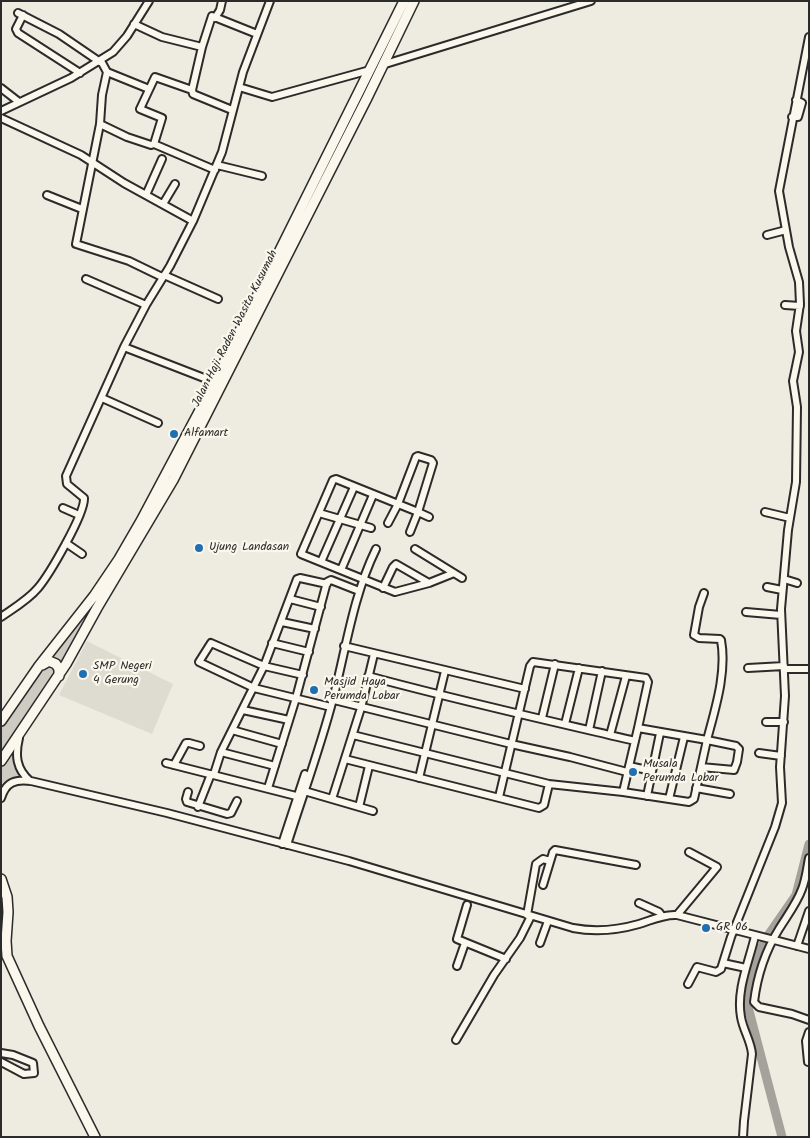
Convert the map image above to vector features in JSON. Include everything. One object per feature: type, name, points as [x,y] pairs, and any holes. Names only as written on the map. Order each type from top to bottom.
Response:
[{"type":"highway","name":"Jalan Haji Raden Wasita Kusumah","points":[[362,96],[370,70],[404,1]]},
{"type":"highway","name":"Jalan Haji Raden Wasita Kusumah","points":[[1,761],[59,676],[170,478],[362,96],[382,66],[414,1]]},
{"type":"highway","name":"Jalan Haji Raden Wasita Kusumah","points":[[1,721],[39,666],[104,581],[170,478]]},
{"type":"highway","points":[[39,666],[52,662],[59,669],[59,676]]},
{"type":"highway","points":[[1,879],[7,897],[8,912],[4,954],[94,1137]]},
{"type":"highway","points":[[1,928],[6,941]]},
{"type":"street","points":[[1,111],[80,73],[118,48],[149,1]]},
{"type":"street","points":[[215,18],[222,1]]},
{"type":"street","points":[[1,617],[21,604],[38,589],[66,543],[79,515],[84,498],[67,484],[66,476],[124,346],[194,221],[222,152],[239,87],[270,1]]},
{"type":"street","points":[[382,66],[591,1]]},
{"type":"street","points":[[80,73],[18,34],[16,29],[21,14],[59,34],[100,61],[107,72],[149,89]]},
{"type":"street","points":[[192,90],[200,53],[211,17],[257,34]]},
{"type":"street","points":[[134,24],[162,37],[202,47]]},
{"type":"street","points":[[688,984],[697,967],[716,972],[721,969],[731,929],[765,854],[780,810],[782,798],[778,756],[781,722],[785,705],[779,615],[784,579],[788,518],[796,474],[797,407],[793,381],[798,352],[796,331],[800,306],[799,282],[778,191],[809,37]]},
{"type":"street","points":[[239,87],[272,97],[370,70]]},
{"type":"street","points":[[107,72],[93,163],[76,244],[128,261],[218,299]]},
{"type":"street","points":[[154,144],[162,118],[140,109],[155,77],[192,90],[193,94],[232,110]]},
{"type":"street","points":[[1,88],[20,102]]},
{"type":"street","points":[[1,118],[81,155],[146,195],[194,221]]},
{"type":"street","points":[[100,124],[127,137],[151,145],[154,144],[216,167],[262,176]]},
{"type":"street","points":[[146,195],[162,159]]},
{"type":"street","points":[[163,204],[174,184]]},
{"type":"street","points":[[47,195],[82,209]]},
{"type":"street","points":[[767,235],[786,230]]},
{"type":"street","points":[[86,279],[146,305]]},
{"type":"street","points":[[785,306],[800,306]]},
{"type":"street","points":[[124,346],[204,378]]},
{"type":"street","points":[[102,398],[158,423]]},
{"type":"street","points":[[388,523],[398,504],[416,457],[431,460],[433,463],[429,477],[410,532]]},
{"type":"street","points":[[429,516],[373,496],[334,479],[301,551],[301,555],[397,592],[429,583],[454,573]]},
{"type":"street","points":[[320,562],[354,487]]},
{"type":"street","points":[[341,570],[373,496]]},
{"type":"street","points":[[63,508],[79,515]]},
{"type":"street","points":[[765,512],[788,518]]},
{"type":"street","points":[[319,513],[371,528]]},
{"type":"street","points":[[66,543],[82,554]]},
{"type":"street","points":[[284,845],[329,702],[357,590],[376,549]]},
{"type":"street","points":[[415,549],[462,578]]},
{"type":"street","points":[[383,588],[392,567],[396,564],[429,583]]},
{"type":"street","points":[[198,807],[221,752],[244,710],[264,666],[299,578],[327,584]]},
{"type":"street","points":[[784,579],[797,583]]},
{"type":"street","points":[[268,788],[290,720],[328,580],[357,590]]},
{"type":"street","points":[[767,587],[782,590]]},
{"type":"street","points":[[352,735],[549,784],[691,802],[694,799],[721,674],[723,650],[722,640],[699,638],[694,635],[699,607],[704,593]]},
{"type":"street","points":[[290,599],[321,607]]},
{"type":"street","points":[[746,612],[779,615]]},
{"type":"street","points":[[282,622],[314,629]]},
{"type":"street","points":[[303,674],[264,666],[211,643],[199,663],[254,688],[296,698],[361,708],[570,757],[628,769],[652,771]]},
{"type":"street","points":[[272,644],[309,652]]},
{"type":"street","points":[[344,646],[525,689]]},
{"type":"street","points":[[332,798],[361,708],[374,654]]},
{"type":"street","points":[[499,797],[525,689],[532,663],[535,662],[646,678],[648,681],[623,792]]},
{"type":"street","points":[[542,718],[555,664]]},
{"type":"street","points":[[748,668],[782,667],[809,669]]},
{"type":"street","points":[[565,724],[579,668]]},
{"type":"street","points":[[419,778],[445,671]]},
{"type":"street","points":[[589,730],[602,671]]},
{"type":"street","points":[[368,676],[439,696],[542,718],[635,741]]},
{"type":"street","points":[[610,735],[626,676]]},
{"type":"street","points":[[244,710],[290,720]]},
{"type":"street","points":[[766,722],[781,722]]},
{"type":"street","points":[[638,728],[738,747],[736,768],[733,771],[701,767]]},
{"type":"street","points":[[232,730],[282,744]]},
{"type":"street","points":[[20,733],[16,752],[18,763],[21,772],[31,781]]},
{"type":"street","points":[[647,796],[660,733]]},
{"type":"street","points":[[669,798],[684,737]]},
{"type":"street","points":[[174,765],[186,743],[189,742],[200,746]]},
{"type":"street","points":[[221,752],[275,766]]},
{"type":"street","points":[[759,753],[778,756]]},
{"type":"street","points":[[345,759],[541,808],[544,805],[549,784]]},
{"type":"street","points":[[166,763],[268,788],[332,798],[373,811]]},
{"type":"street","points":[[359,807],[369,766]]},
{"type":"street","points":[[1,798],[6,787],[12,782],[20,780],[31,781],[166,813],[349,861],[573,928],[595,930],[636,925],[662,916],[677,915],[771,941],[809,949]]},
{"type":"street","points":[[696,788],[730,794]]},
{"type":"street","points":[[188,792],[186,802],[198,807],[230,814],[236,800]]},
{"type":"street","points":[[543,885],[555,850],[636,865]]},
{"type":"street","points":[[677,915],[717,867],[688,852]]},
{"type":"street","points":[[809,858],[802,889],[791,911],[771,941],[757,984],[755,1004],[759,1007],[792,1014],[809,1020]]},
{"type":"street","points":[[456,1040],[494,975],[506,959],[529,916],[536,864],[543,859],[550,860]]},
{"type":"street","points":[[639,903],[659,912],[662,916]]},
{"type":"street","points":[[467,906],[456,937],[458,940],[506,959]]},
{"type":"street","points":[[797,946],[809,911]]},
{"type":"street","points":[[540,942],[548,922]]},
{"type":"street","points":[[743,1137],[752,1054],[740,1011],[741,992],[746,968],[757,936]]},
{"type":"street","points":[[457,966],[466,943]]},
{"type":"street","points":[[723,963],[746,968]]},
{"type":"street","points":[[808,1062],[806,1041],[809,1032]]},
{"type":"street","points":[[1,1053],[13,1055],[33,1063],[34,1073],[24,1074],[1,1062]]},
{"type":"shaded area","points":[[166,481],[169,482],[63,668],[58,661],[48,658]]},
{"type":"shaded area","points":[[87,641],[173,684],[152,734],[59,695]]},
{"type":"shaded area","points":[[51,662],[57,672],[1,752],[1,726],[45,663]]},
{"type":"shaded area","points":[[12,748],[15,769],[22,777],[11,777],[2,784],[1,763]]},
{"type":"waterway","points":[[782,1137],[748,1007],[753,969],[759,952],[796,895],[809,844]]},
{"type":"place","name":"Alfamart","points":[[174,434]]},
{"type":"place","name":"Ujung Landasan","points":[[199,548]]},
{"type":"place","name":"SMP Negeri 4 Gerung","points":[[83,674]]},
{"type":"place","name":"Masjid Haya Perumda Lobar","points":[[314,690]]},
{"type":"place","name":"Musala Perumda Lobar","points":[[633,772]]},
{"type":"place","name":"GR 06","points":[[706,928]]}]
